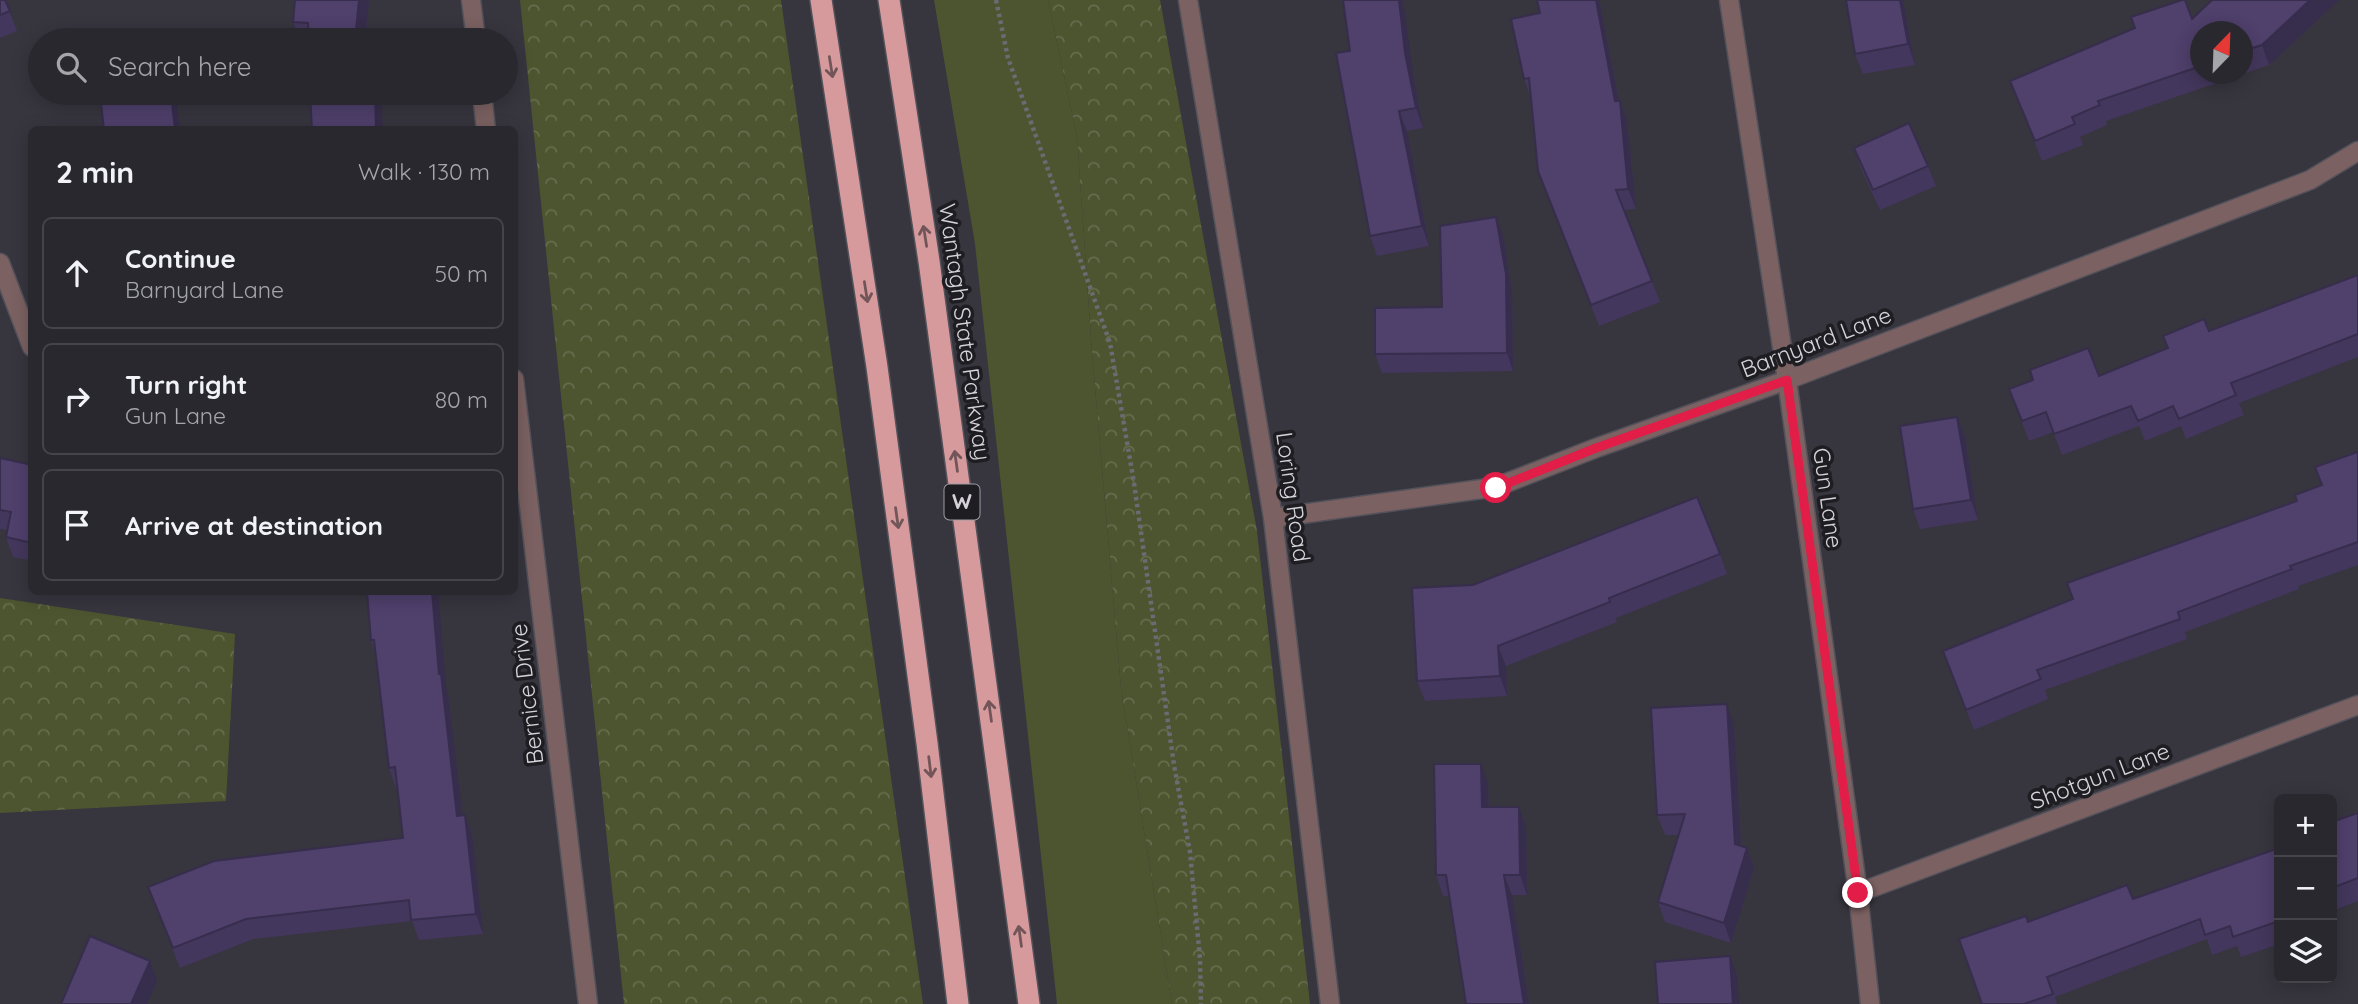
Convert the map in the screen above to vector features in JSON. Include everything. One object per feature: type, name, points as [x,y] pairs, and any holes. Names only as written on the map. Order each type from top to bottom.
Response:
[{"type":"highway","points":[[821,0],[877,367],[927,743],[958,1004]]},
{"type":"highway","name":"Wantagh State Parkway","points":[[889,0],[929,261],[1029,1004]]},
{"type":"street","points":[[471,0],[474,28]]},
{"type":"street","name":"Loring Road","points":[[1188,0],[1273,518],[1330,1004]]},
{"type":"street","name":"Gun Lane","points":[[1729,0],[1787,380],[1858,893],[1870,1004]]},
{"type":"street","points":[[483,105],[486,126]]},
{"type":"street","name":"Barnyard Lane","points":[[1273,518],[1496,488],[2310,180],[2358,151]]},
{"type":"street","points":[[0,263],[28,336]]},
{"type":"street","name":"Bernice Drive","points":[[518,413],[588,1004]]},
{"type":"street","name":"Shotgun Lane","points":[[1858,893],[2358,705]]},
{"type":"path","points":[[996,0],[1008,58],[1110,343],[1134,483],[1174,765],[1190,852],[1200,959],[1201,1004]]},
{"type":"green space","points":[[520,0],[781,0],[923,1004],[624,1004]]},
{"type":"green space","points":[[934,0],[1048,0],[1077,137],[1092,352],[1121,688],[1172,1004],[1057,1004],[975,244]]},
{"type":"green space","points":[[1048,0],[1160,0],[1257,531],[1310,1004],[1172,1004],[1121,688],[1092,352],[1077,137]]},
{"type":"green space","points":[[0,598],[235,634],[226,801],[0,813]]},
{"type":"building","points":[[0,0],[5,0],[10,11],[0,15]]},
{"type":"building","points":[[295,0],[359,0],[356,28],[308,28],[308,23],[293,22]]},
{"type":"building","points":[[1343,0],[1399,0],[1405,53],[1416,108],[1399,111],[1422,226],[1370,236],[1336,53],[1350,51]]},
{"type":"building","points":[[1537,0],[1596,0],[1615,101],[1620,101],[1628,189],[1616,190],[1652,281],[1591,305],[1538,171],[1529,78],[1524,79],[1511,19],[1540,13]]},
{"type":"building","points":[[1846,0],[1900,0],[1908,44],[1855,54]]},
{"type":"building","points":[[2182,0],[2185,0],[2192,19],[2212,0],[2310,0],[2262,45],[2253,48],[2253,21],[2190,21],[2190,70],[2098,101],[2100,105],[2072,117],[2075,124],[2035,141],[2010,81],[2135,28],[2131,17]]},
{"type":"building","points":[[101,105],[172,105],[175,126],[104,126]]},
{"type":"building","points":[[311,105],[375,105],[376,126],[312,126]]},
{"type":"building","points":[[1909,123],[1928,166],[1873,190],[1854,148]]},
{"type":"building","points":[[1496,217],[1506,274],[1507,353],[1375,354],[1375,308],[1442,307],[1440,226]]},
{"type":"building","points":[[2358,275],[2358,334],[2231,383],[2236,395],[2179,419],[2173,406],[2138,421],[2131,406],[2054,434],[2046,412],[2022,421],[2009,389],[2033,380],[2030,370],[2088,348],[2099,376],[2168,348],[2163,336],[2204,319],[2209,331]]},
{"type":"building","points":[[1957,417],[1971,500],[1913,509],[1900,426]]},
{"type":"building","points":[[2358,452],[2358,542],[2290,566],[2292,569],[2178,612],[2180,619],[2037,670],[2041,679],[1966,710],[1943,651],[2073,599],[2067,583],[2297,501],[2295,495],[2322,485],[2315,467]]},
{"type":"building","points":[[0,458],[28,464],[28,542],[6,537],[11,512],[0,510]]},
{"type":"building","points":[[1697,497],[1720,554],[1609,598],[1610,602],[1498,646],[1500,676],[1417,681],[1412,588],[1473,585]]},
{"type":"building","points":[[367,595],[432,595],[457,816],[465,815],[476,914],[411,920],[409,900],[246,919],[173,948],[148,887],[214,861],[403,838],[395,767],[389,768],[374,640],[371,640]]},
{"type":"building","points":[[1727,704],[1735,844],[1747,848],[1724,923],[1658,902],[1685,814],[1657,815],[1651,708]]},
{"type":"building","points":[[1434,764],[1481,764],[1482,807],[1519,807],[1520,875],[1504,875],[1524,1004],[1466,1004],[1446,875],[1436,875]]},
{"type":"building","points":[[2358,813],[2358,878],[2337,886],[2337,857],[2337,820]]},
{"type":"building","points":[[2274,850],[2274,923],[2233,937],[2230,926],[2205,935],[2200,919],[2047,977],[2053,994],[2024,1004],[1982,1004],[1959,939],[2026,916],[2028,922],[2127,885],[2133,899]]},
{"type":"building","points":[[90,936],[150,961],[131,1004],[61,1004]]},
{"type":"building","points":[[1730,956],[1733,1004],[1658,1004],[1655,962]]},
{"type":"route","points":[[1496,488],[1596,448],[1787,380],[1858,893]]}]
